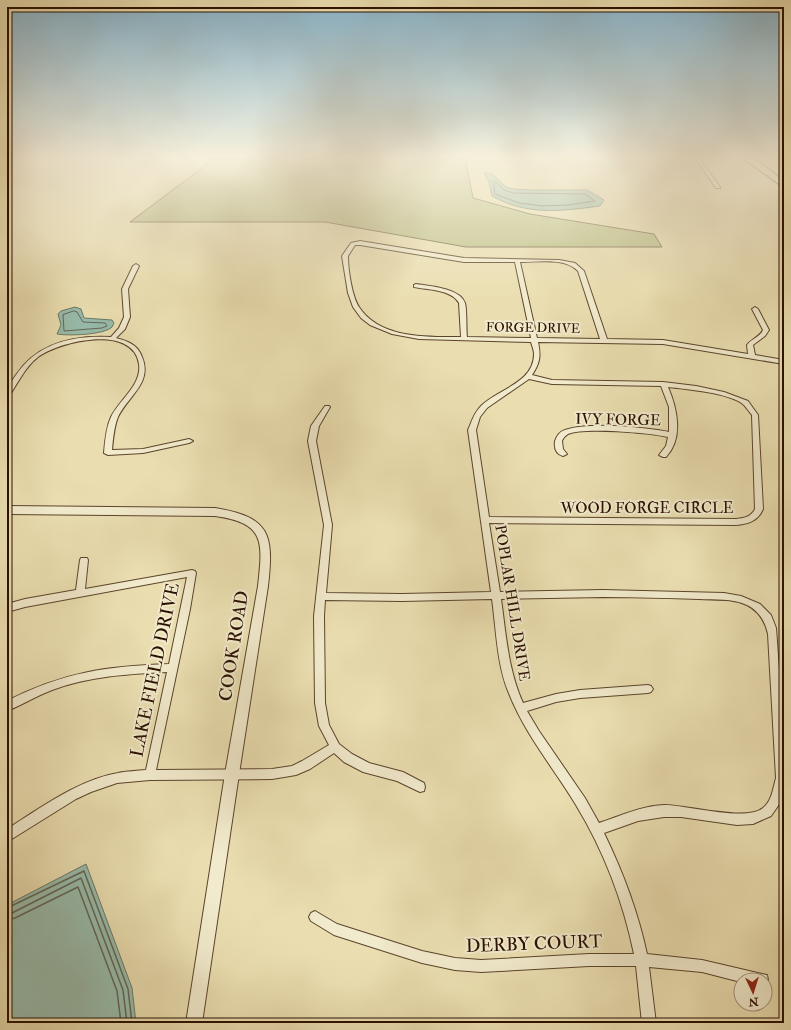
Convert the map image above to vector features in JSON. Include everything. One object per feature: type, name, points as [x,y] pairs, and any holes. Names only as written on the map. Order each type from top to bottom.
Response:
[{"type":"street","name":"FORGE DRIVE","points":[[517,261],[464,260],[363,243],[353,244],[345,258],[354,303],[362,315],[376,325],[397,333],[427,338],[671,342],[784,362]]},
{"type":"street","points":[[528,376],[536,363],[537,354],[517,261],[563,261],[579,268],[604,341]]},
{"type":"street","points":[[112,339],[122,329],[128,317],[125,288],[136,266]]},
{"type":"street","points":[[416,286],[442,290],[452,293],[459,298],[462,303],[464,339]]},
{"type":"street","points":[[752,357],[750,347],[752,342],[764,335],[766,332],[764,325],[755,309]]},
{"type":"street","points":[[7,395],[26,366],[36,355],[50,348],[82,339],[112,339],[131,346],[137,352],[142,366],[141,377],[137,387],[115,417],[109,436],[108,453],[143,451],[189,441]]},
{"type":"street","name":"WOOD FORGE CIRCLE","points":[[484,520],[736,522],[746,521],[754,517],[759,509],[755,415],[752,407],[742,399],[730,395],[680,385],[552,382],[528,376]]},
{"type":"street","name":"POPLAR HILL DRIVE","points":[[528,376],[483,406],[472,427],[472,436],[495,596],[509,681],[520,708],[581,802],[597,830],[613,865],[622,888],[641,960],[649,1023]]},
{"type":"street","points":[[663,384],[672,407],[672,435],[670,448],[663,455]]},
{"type":"street","points":[[327,407],[315,426],[312,441],[328,525],[319,616],[321,709],[324,726],[335,747],[357,764],[399,776],[420,787]]},
{"type":"street","name":"IVY FORGE","points":[[563,454],[559,449],[558,440],[561,436],[571,431],[652,431],[672,435]]},
{"type":"street","name":"COOK ROAD","points":[[7,510],[231,513],[251,522],[258,528],[264,540],[266,560],[246,698],[232,774],[194,1023]]},
{"type":"street","points":[[7,608],[25,602],[80,593],[84,560]]},
{"type":"street","name":"LAKE FIELD DRIVE","points":[[80,593],[192,573],[174,668],[150,775]]},
{"type":"street","points":[[322,596],[374,598],[619,593],[722,596],[740,599],[752,604],[762,611],[769,620],[773,634],[781,778],[778,796],[773,806],[758,817],[745,819],[693,812],[657,811],[644,813],[597,830]]},
{"type":"street","points":[[7,706],[24,696],[59,683],[93,674],[174,668]]},
{"type":"street","points":[[520,708],[556,698],[580,694],[648,689]]},
{"type":"street","points":[[7,836],[52,807],[90,786],[118,778],[150,775],[272,774],[292,771],[306,765],[335,747]]},
{"type":"street","name":"DERBY COURT","points":[[315,917],[334,929],[422,957],[456,964],[481,966],[589,960],[641,960],[702,966],[733,973]]},
{"type":"green space","points":[[151,206],[502,206],[530,214],[654,234],[662,247],[466,247],[325,222],[130,222]]},
{"type":"water","points":[[516,206],[599,206],[559,210]]},
{"type":"water","points":[[75,307],[81,309],[84,318],[112,320],[114,323],[108,330],[102,332],[77,335],[57,334],[61,325],[58,314],[61,311]]},
{"type":"water","points":[[86,864],[132,988],[136,1023],[7,1023],[7,905]]}]
